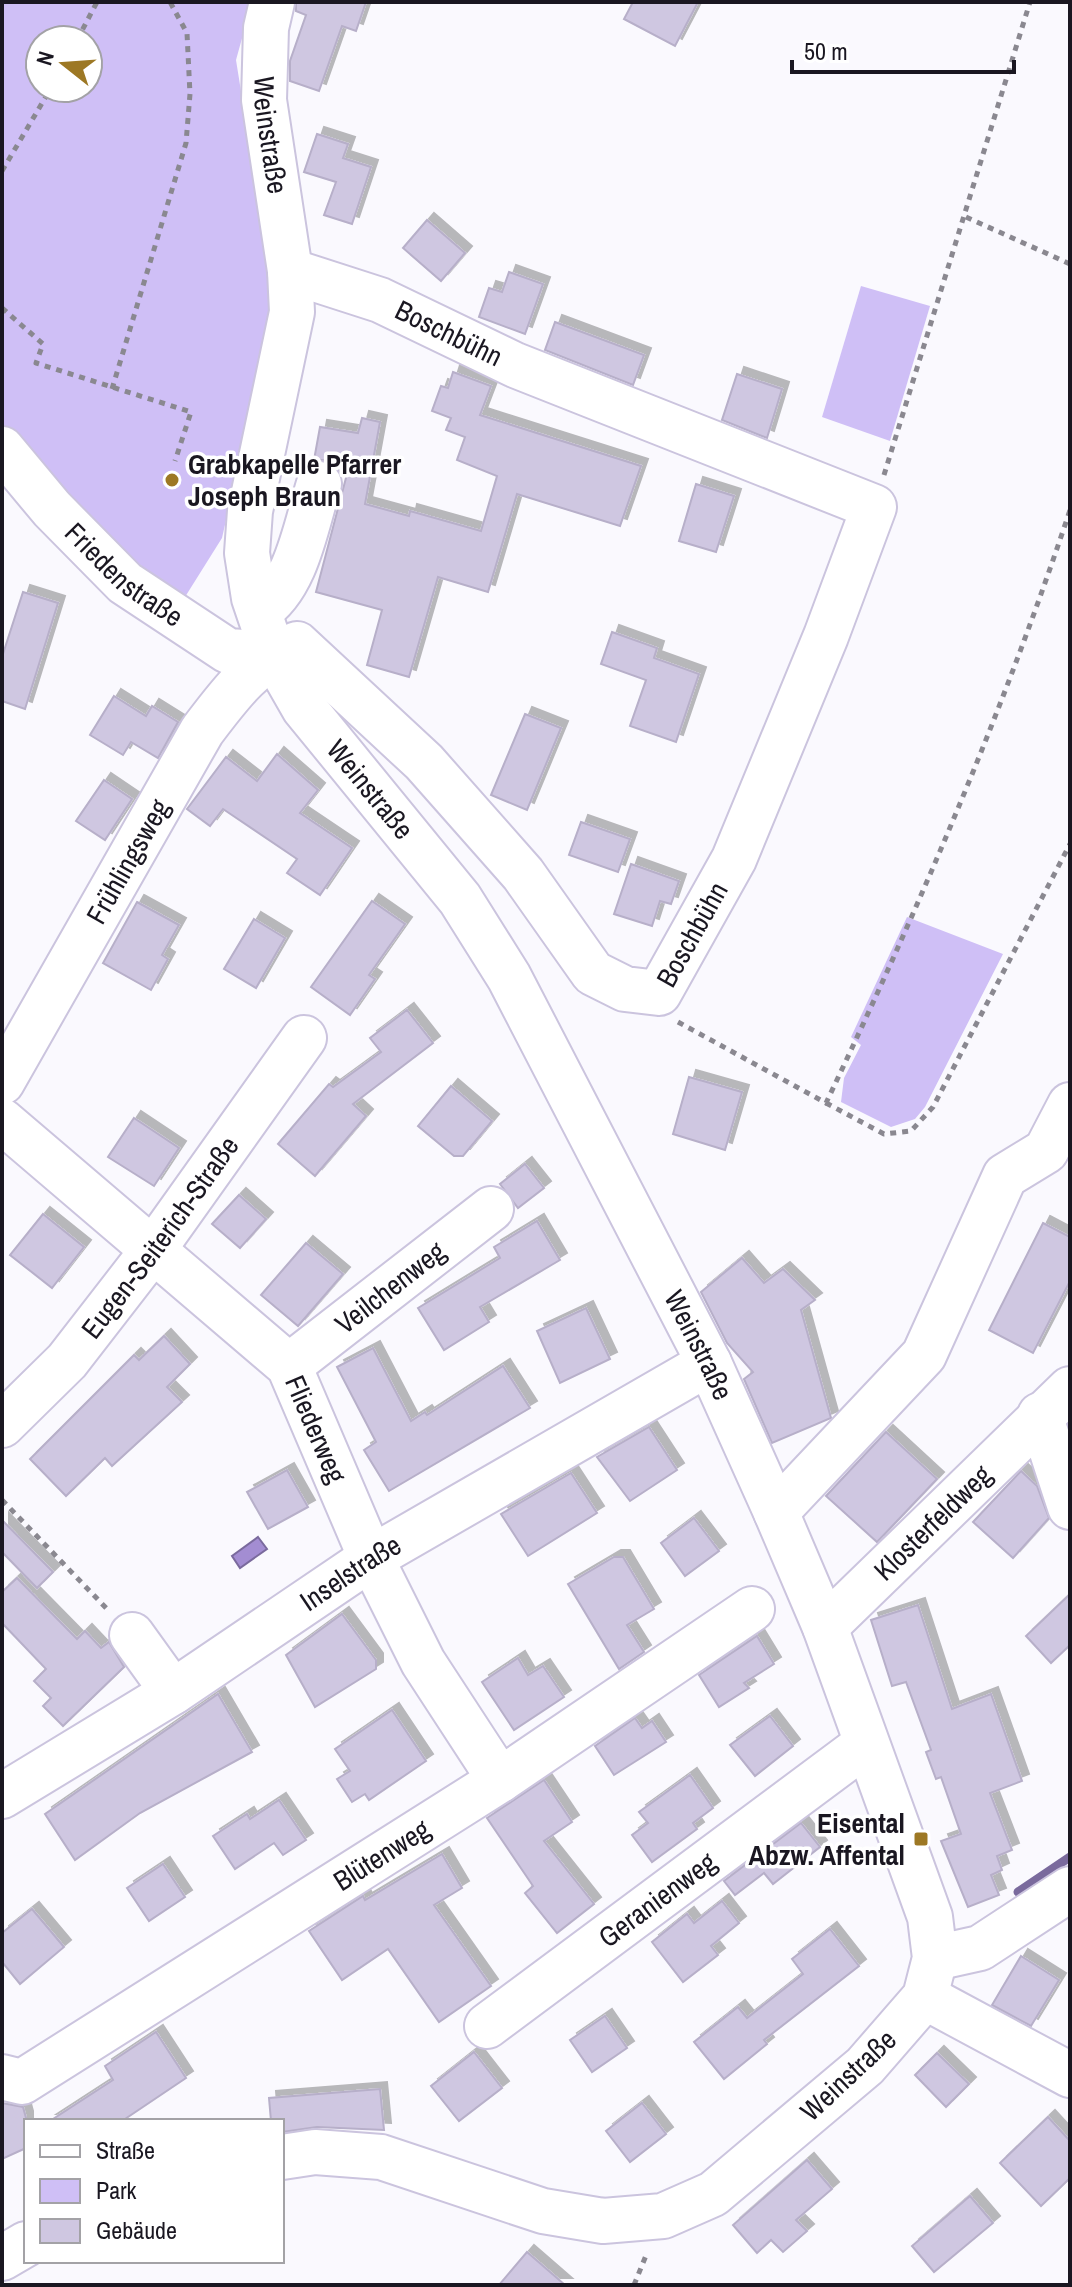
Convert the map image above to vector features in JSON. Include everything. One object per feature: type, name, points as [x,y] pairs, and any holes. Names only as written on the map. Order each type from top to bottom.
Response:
[{"type":"street","name":"Weinstraße","points":[[272,2],[266,28],[264,100],[290,271],[292,312],[250,511],[247,553],[259,611],[273,654],[304,708],[460,899],[509,977],[709,1363],[776,1512],[825,1627],[930,1917],[930,1978],[865,2066],[713,2194],[663,2216],[603,2221],[543,2211],[381,2157],[315,2152],[284,2157]]},
{"type":"street","name":"Boschbühn","points":[[273,654],[297,644],[424,762],[523,874],[593,973],[625,989],[659,993],[734,859],[826,636],[874,507],[515,365],[380,300],[290,271]]},
{"type":"street","name":"Friedenstraße","points":[[2,449],[52,509],[125,583],[228,651],[273,654]]},
{"type":"street","points":[[259,611],[275,601],[289,575],[319,484]]},
{"type":"street","name":"Frühlingsweg","points":[[2,1082],[202,731],[239,682],[273,654]]},
{"type":"street","name":"Eugen-Seiterich-Straße","points":[[2,1425],[67,1361],[153,1250],[304,1038]]},
{"type":"street","points":[[776,1512],[924,1355],[1005,1176],[1046,1151],[1070,1105]]},
{"type":"street","name":"Fliederweg","points":[[2,1121],[289,1366],[371,1558],[423,1662],[500,1780]]},
{"type":"street","name":"Veilchenweg","points":[[289,1366],[491,1209]]},
{"type":"street","name":"Inselstraße","points":[[2,1796],[173,1692],[371,1558],[709,1363]]},
{"type":"street","name":"Klosterfeldweg","points":[[1055,1402],[1070,1507]]},
{"type":"street","name":"Klosterfeldweg","points":[[825,1627],[1055,1402]]},
{"type":"street","name":"Blütenweg","points":[[2,2077],[22,2082],[500,1780],[752,1609]]},
{"type":"street","points":[[132,1635],[173,1692]]},
{"type":"street","name":"Geranienweg","points":[[487,2026],[866,1744]]},
{"type":"street","points":[[1070,1889],[930,1978],[1070,2075]]},
{"type":"street","points":[[2,2258],[24,2245]]},
{"type":"path","points":[[85,24],[97,2]]},
{"type":"path","points":[[112,389],[186,143],[190,94],[187,33],[170,2]]},
{"type":"path","points":[[874,507],[1030,2]]},
{"type":"path","points":[[2,171],[42,104]]},
{"type":"path","points":[[966,217],[1070,264]]},
{"type":"path","points":[[2,308],[43,344],[36,363],[191,412],[175,461]]},
{"type":"path","points":[[826,1103],[907,933],[1047,578],[1070,510]]},
{"type":"path","points":[[659,993],[667,1016],[884,1134],[911,1131],[933,1107],[1070,844]]},
{"type":"path","points":[[2,1500],[132,1635]]},
{"type":"green space","points":[[2,2],[252,2],[236,60],[272,285],[267,338],[222,538],[185,597],[69,514],[2,429]]},
{"type":"green space","points":[[861,286],[930,306],[890,441],[822,417]]},
{"type":"green space","points":[[907,917],[1003,954],[925,1107],[915,1119],[891,1127],[841,1102],[844,1078],[861,1045],[851,1037]]},
{"type":"shaded area","points":[[258,1537],[267,1549],[240,1568],[232,1556]]},
{"type":"building","points":[[296,2],[366,2],[356,31],[342,26],[319,91],[290,81],[290,61],[306,15],[296,11]]},
{"type":"building","points":[[633,2],[698,2],[675,46],[624,19]]},
{"type":"building","points":[[317,134],[348,144],[343,158],[371,167],[352,224],[324,215],[336,182],[304,172]]},
{"type":"building","points":[[427,220],[465,253],[441,281],[403,248]]},
{"type":"building","points":[[509,272],[543,284],[525,334],[479,317],[489,288],[502,292]]},
{"type":"building","points":[[555,322],[644,355],[633,385],[545,350]]},
{"type":"building","points":[[453,372],[491,386],[480,415],[641,466],[620,526],[517,494],[488,592],[438,577],[409,677],[367,665],[382,610],[316,592],[347,474],[341,473],[327,460],[314,460],[320,427],[358,433],[362,418],[380,422],[365,504],[409,516],[410,511],[481,531],[497,476],[457,460],[465,437],[446,430],[451,418],[432,411],[441,386],[448,388]]},
{"type":"building","points":[[737,374],[782,389],[767,438],[722,420]]},
{"type":"building","points":[[696,484],[734,496],[716,552],[679,541]]},
{"type":"building","points":[[23,592],[58,603],[25,709],[2,701],[2,657]]},
{"type":"building","points":[[612,632],[657,648],[654,658],[699,674],[676,742],[630,726],[646,680],[601,664]]},
{"type":"building","points":[[114,696],[146,716],[152,706],[178,722],[158,758],[131,742],[123,755],[90,735]]},
{"type":"building","points":[[525,714],[561,728],[527,810],[491,795]]},
{"type":"building","points":[[277,754],[318,790],[300,813],[352,848],[320,895],[287,873],[297,859],[223,809],[210,826],[187,809],[226,757],[257,781]]},
{"type":"building","points":[[104,780],[132,799],[105,840],[76,821]]},
{"type":"building","points":[[581,822],[630,839],[618,872],[569,855]]},
{"type":"building","points":[[631,864],[679,881],[671,904],[660,901],[652,926],[614,914]]},
{"type":"building","points":[[372,901],[405,924],[369,975],[375,979],[350,1015],[311,987]]},
{"type":"building","points":[[137,902],[179,925],[162,955],[168,959],[151,990],[103,963]]},
{"type":"building","points":[[254,919],[285,938],[256,988],[224,969]]},
{"type":"building","points":[[407,1010],[433,1043],[353,1104],[366,1116],[315,1176],[278,1144],[329,1084],[333,1087],[381,1052],[370,1038]]},
{"type":"building","points":[[689,1077],[742,1092],[725,1150],[673,1134]]},
{"type":"building","points":[[451,1086],[492,1121],[463,1156],[454,1156],[418,1126]]},
{"type":"building","points":[[134,1118],[179,1148],[154,1186],[108,1157]]},
{"type":"building","points":[[525,1164],[544,1188],[518,1208],[500,1184]]},
{"type":"building","points":[[239,1195],[266,1219],[240,1248],[212,1224]]},
{"type":"building","points":[[43,1214],[84,1247],[52,1288],[10,1255]]},
{"type":"building","points":[[537,1221],[560,1260],[480,1307],[489,1322],[444,1350],[418,1308],[500,1258],[494,1247]]},
{"type":"building","points":[[1043,1223],[1070,1237],[1070,1281],[1033,1353],[989,1330]]},
{"type":"building","points":[[306,1243],[343,1274],[298,1326],[261,1295]]},
{"type":"building","points":[[742,1258],[764,1283],[783,1269],[815,1300],[801,1310],[831,1418],[772,1443],[744,1379],[753,1372],[727,1343],[701,1292]]},
{"type":"building","points":[[586,1308],[610,1359],[560,1383],[537,1331]]},
{"type":"building","points":[[164,1336],[190,1364],[167,1387],[182,1402],[112,1466],[105,1458],[66,1496],[30,1459],[134,1355],[139,1360]]},
{"type":"building","points":[[373,1348],[411,1421],[425,1412],[427,1415],[503,1366],[530,1408],[389,1491],[364,1450],[376,1442],[337,1367]]},
{"type":"building","points":[[649,1427],[677,1470],[630,1501],[597,1457]]},
{"type":"building","points":[[886,1432],[937,1479],[877,1542],[826,1496]]},
{"type":"building","points":[[287,1470],[308,1507],[268,1529],[247,1492]]},
{"type":"building","points":[[1021,1471],[1037,1486],[1049,1518],[1013,1558],[973,1522]]},
{"type":"building","points":[[571,1473],[597,1513],[528,1556],[501,1514]]},
{"type":"building","points":[[694,1518],[719,1551],[685,1576],[661,1543]]},
{"type":"building","points":[[2,1520],[53,1572],[37,1588],[2,1552]]},
{"type":"building","points":[[614,1557],[623,1557],[654,1609],[627,1625],[644,1652],[619,1669],[568,1584]]},
{"type":"building","points":[[17,1578],[77,1639],[85,1631],[101,1648],[109,1642],[124,1667],[63,1726],[43,1706],[51,1698],[34,1681],[46,1669],[2,1623],[2,1592]]},
{"type":"building","points":[[1070,1594],[1070,1645],[1051,1663],[1026,1636]]},
{"type":"building","points":[[918,1605],[952,1709],[991,1694],[1022,1781],[990,1793],[1012,1850],[997,1856],[1002,1870],[991,1875],[999,1895],[968,1907],[941,1841],[961,1834],[941,1777],[936,1779],[926,1752],[931,1750],[906,1682],[892,1686],[871,1620]]},
{"type":"building","points":[[342,1614],[376,1660],[376,1669],[315,1707],[286,1655]]},
{"type":"building","points":[[757,1636],[774,1664],[744,1683],[749,1688],[719,1707],[699,1675]]},
{"type":"building","points":[[518,1658],[528,1675],[543,1666],[564,1697],[514,1730],[482,1682]]},
{"type":"building","points":[[218,1694],[252,1752],[140,1813],[75,1860],[45,1814]]},
{"type":"building","points":[[392,1710],[426,1761],[369,1800],[365,1794],[352,1802],[337,1779],[350,1771],[335,1749]]},
{"type":"building","points":[[770,1716],[793,1746],[755,1776],[730,1745]]},
{"type":"building","points":[[635,1718],[642,1728],[652,1721],[666,1742],[614,1775],[595,1746]]},
{"type":"building","points":[[690,1775],[713,1808],[693,1823],[697,1829],[652,1862],[632,1835],[648,1823],[639,1812]]},
{"type":"building","points":[[544,1780],[572,1822],[544,1841],[594,1904],[557,1933],[525,1893],[533,1886],[487,1818]]},
{"type":"building","points":[[279,1800],[306,1840],[283,1855],[274,1843],[235,1869],[213,1836],[247,1814],[250,1819]]},
{"type":"building","points":[[801,1823],[820,1847],[773,1884],[764,1873],[735,1895],[724,1881]]},
{"type":"building","points":[[442,1854],[462,1888],[434,1905],[491,1986],[439,2022],[388,1949],[342,1980],[309,1931],[363,1896],[365,1900]]},
{"type":"building","points":[[163,1864],[185,1897],[149,1921],[127,1888]]},
{"type":"building","points":[[722,1901],[739,1923],[711,1946],[718,1955],[683,1982],[652,1942],[687,1914],[694,1923]]},
{"type":"building","points":[[32,1909],[64,1947],[20,1984],[2,1962],[2,1933]]},
{"type":"building","points":[[830,1929],[859,1966],[764,2040],[767,2044],[724,2079],[694,2042],[738,2007],[747,2018],[803,1974],[792,1959]]},
{"type":"building","points":[[1021,1956],[1059,1980],[1031,2026],[992,2005]]},
{"type":"building","points":[[605,2016],[627,2048],[592,2072],[570,2040]]},
{"type":"building","points":[[156,2032],[186,2078],[125,2119],[53,2119],[113,2080],[105,2066]]},
{"type":"building","points":[[474,2052],[502,2088],[459,2121],[431,2086]]},
{"type":"building","points":[[937,2053],[969,2084],[946,2107],[915,2075]]},
{"type":"building","points":[[380,2089],[384,2130],[317,2127],[284,2132],[284,2119],[271,2119],[269,2098]]},
{"type":"building","points":[[2,2103],[23,2107],[26,2118],[24,2149],[2,2159]]},
{"type":"building","points":[[642,2103],[666,2134],[630,2162],[606,2131]]},
{"type":"building","points":[[1048,2117],[1070,2141],[1070,2178],[1041,2206],[1000,2163]]},
{"type":"building","points":[[807,2160],[832,2189],[796,2220],[807,2231],[783,2252],[771,2240],[757,2253],[733,2225]]},
{"type":"building","points":[[970,2196],[993,2223],[934,2272],[912,2246]]},
{"type":"building","points":[[527,2252],[565,2285],[499,2285]]},
{"type":"waterway","points":[[1018,1892],[1070,1857]]},
{"type":"place","name":"Grabkapelle Pfarrer Joseph Braun","points":[[172,480]]},
{"type":"place","name":"Eisental Abzw. Affental","points":[[921,1839]]}]
